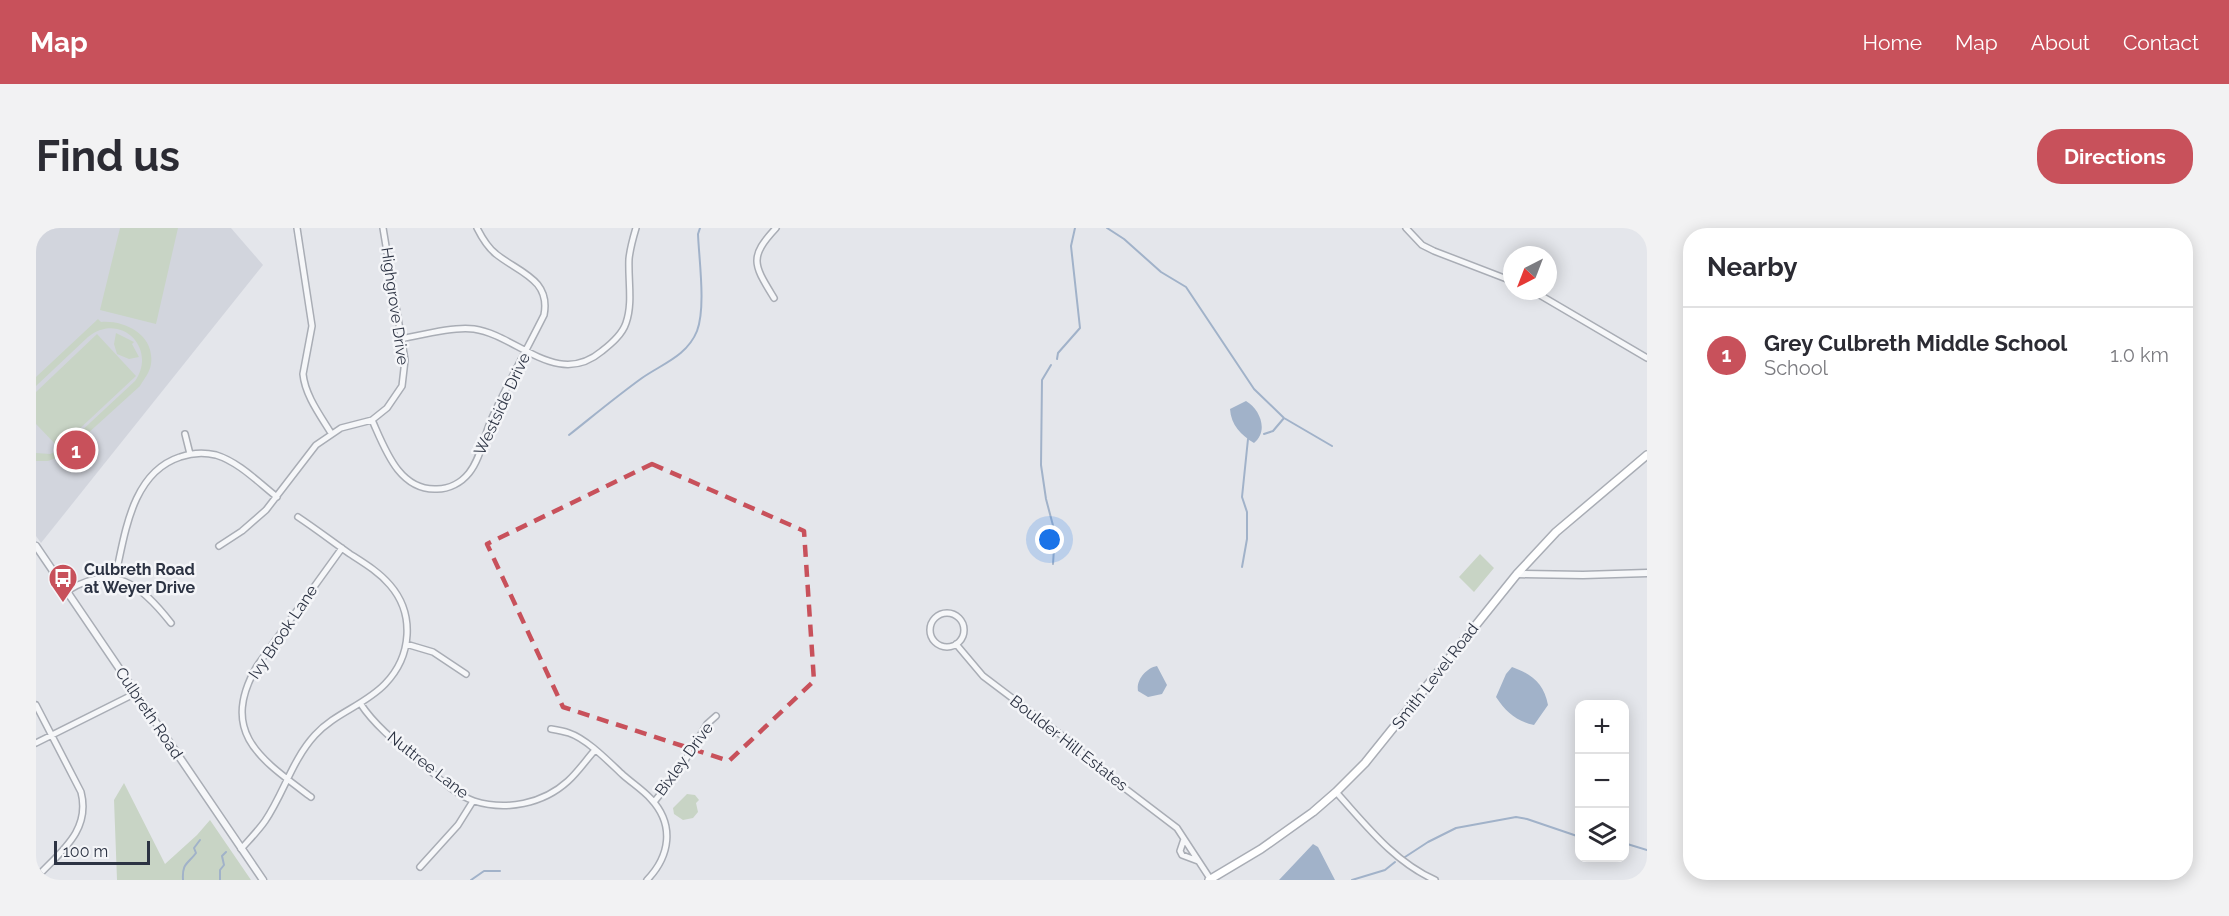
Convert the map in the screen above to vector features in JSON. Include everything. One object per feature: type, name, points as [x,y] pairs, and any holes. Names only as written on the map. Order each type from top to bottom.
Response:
[{"type":"main road","name":"Smith Level Road","points":[[1210,880],[1261,849],[1336,792],[1365,763],[1517,574],[1556,532],[1647,455]]},
{"type":"street","points":[[297,228],[312,326],[303,374],[304,382],[307,392],[331,433]]},
{"type":"street","name":"Highgrove Drive","points":[[372,420],[387,408],[402,386],[405,360],[383,228]]},
{"type":"street","name":"Westside Drive","points":[[372,420],[393,464],[414,485],[428,489],[447,488],[460,482],[470,472],[492,417],[544,315],[547,303],[543,292],[528,275],[495,254],[485,243],[477,228]]},
{"type":"street","points":[[401,339],[460,329],[475,329],[492,334],[525,352],[552,362],[567,364],[584,361],[598,355],[618,337],[625,326],[629,311],[629,259],[636,228]]},
{"type":"street","points":[[774,298],[759,273],[757,254],[761,244],[776,228]]},
{"type":"street","points":[[1406,228],[1422,245],[1503,278]]},
{"type":"street","points":[[1548,300],[1647,358]]},
{"type":"street","points":[[219,546],[253,523],[277,497],[316,445],[341,428],[372,420]]},
{"type":"street","points":[[185,434],[190,454]]},
{"type":"street","points":[[115,578],[129,518],[142,489],[152,475],[166,463],[190,454],[208,454],[225,459],[277,497]]},
{"type":"street","points":[[241,849],[266,820],[286,778],[317,733],[349,708],[376,692],[391,677],[403,657],[406,644],[406,616],[396,592],[379,574],[298,516]]},
{"type":"street","name":"Culbreth Road","points":[[36,546],[263,880]]},
{"type":"street","name":"Ivy Brook Lane","points":[[311,797],[258,754],[247,737],[242,715],[245,690],[256,666],[342,548]]},
{"type":"street","points":[[1517,574],[1647,573]]},
{"type":"street","points":[[67,591],[88,580],[102,577],[115,578],[143,593],[171,623]]},
{"type":"street","name":"Boulder Hill Estates","points":[[952,614],[960,621],[963,630],[956,644],[941,646],[933,640],[930,630],[933,620],[938,616],[952,614]]},
{"type":"street","points":[[406,644],[433,652],[466,674]]},
{"type":"street","name":"Boulder Hill Estates","points":[[956,644],[984,676],[1177,828],[1210,880]]},
{"type":"street","points":[[36,743],[136,693]]},
{"type":"street","name":"Nuttree Lane","points":[[360,703],[371,718],[393,739],[448,785],[473,801],[511,806],[537,799],[566,782],[595,750]]},
{"type":"street","points":[[36,705],[81,792],[84,803],[84,814],[76,835],[36,878]]},
{"type":"street","name":"Bixley Drive","points":[[654,802],[678,772],[704,729],[716,716]]},
{"type":"street","points":[[551,729],[569,733],[595,750],[654,802],[668,832],[668,845],[657,870],[647,880]]},
{"type":"street","points":[[1336,792],[1397,858],[1436,880]]},
{"type":"street","points":[[420,867],[458,825],[473,801]]},
{"type":"street","name":"Boulder Hill Estates","points":[[1184,839],[1180,851],[1182,855],[1199,861]]},
{"type":"highlighted area","points":[[652,464],[804,531],[814,681],[729,761],[563,707],[487,544]]},
{"type":"shaded area","points":[[36,228],[231,228],[263,265],[41,543],[36,536]]},
{"type":"green space","points":[[120,228],[178,228],[156,324],[100,310]]},
{"type":"green space","points":[[98,319],[101,322],[128,327],[143,337],[151,354],[149,370],[140,386],[64,455],[48,461],[36,461],[36,453],[50,454],[62,449],[135,381],[141,369],[142,357],[139,346],[123,331],[112,328],[100,330],[88,337],[36,386],[36,377]]},
{"type":"green space","points":[[116,333],[134,342],[132,344],[139,357],[129,359],[117,354],[114,344]]},
{"type":"green space","points":[[97,334],[136,376],[59,448],[36,424],[36,392]]},
{"type":"green space","points":[[1480,554],[1494,568],[1474,592],[1459,577]]},
{"type":"green space","points":[[124,783],[165,864],[210,820],[251,880],[117,880],[114,800]]},
{"type":"green space","points":[[687,794],[695,795],[699,800],[696,803],[698,812],[693,818],[683,820],[674,814],[673,808]]},
{"type":"water","points":[[1246,401],[1255,409],[1261,420],[1261,432],[1254,443],[1238,429],[1231,415],[1230,409]]},
{"type":"water","points":[[1157,666],[1167,685],[1162,694],[1148,697],[1138,691],[1140,679],[1146,672]]},
{"type":"water","points":[[1512,667],[1526,673],[1544,691],[1548,705],[1534,725],[1512,715],[1496,697],[1506,674]]},
{"type":"water","points":[[1313,844],[1318,847],[1335,880],[1279,880]]},
{"type":"waterway","points":[[569,435],[633,385],[673,359],[693,340],[700,321],[701,309],[698,234],[700,228]]},
{"type":"waterway","points":[[1057,359],[1058,353],[1080,328],[1071,246],[1075,228]]},
{"type":"waterway","points":[[1107,228],[1124,239],[1161,272],[1186,287],[1254,389],[1284,418],[1332,446]]},
{"type":"waterway","points":[[1051,365],[1042,380],[1041,465],[1046,499],[1055,533],[1053,564]]},
{"type":"waterway","points":[[1264,434],[1273,431],[1284,418]]},
{"type":"waterway","points":[[1242,567],[1247,539],[1247,512],[1242,497],[1248,439]]},
{"type":"waterway","points":[[1405,857],[1456,828],[1516,817],[1575,835]]},
{"type":"waterway","points":[[183,880],[184,867],[196,853],[194,848],[200,840]]},
{"type":"waterway","points":[[1629,845],[1647,850]]},
{"type":"waterway","points":[[220,880],[220,870],[224,865],[222,856],[226,852]]},
{"type":"waterway","points":[[1352,880],[1385,870],[1395,862]]},
{"type":"waterway","points":[[471,880],[484,871],[500,871]]},
{"type":"place","name":"Grey Culbreth Middle School","points":[[76,450]]},
{"type":"place","name":"Culbreth Road at Weyer Drive","points":[[63,604]]}]
